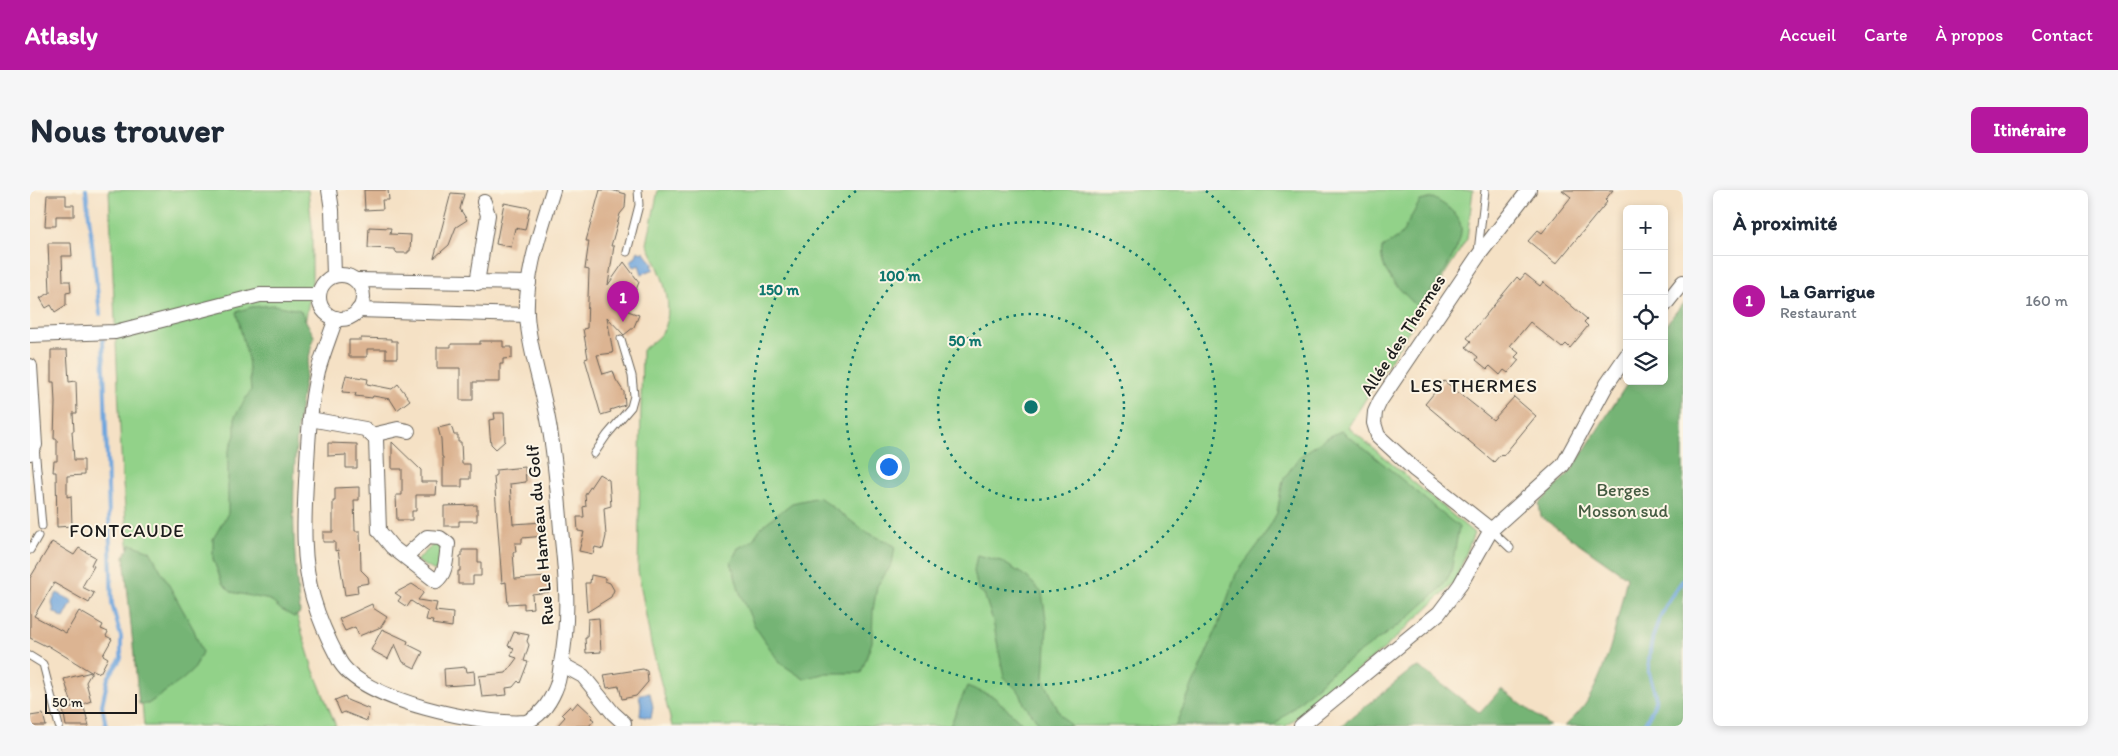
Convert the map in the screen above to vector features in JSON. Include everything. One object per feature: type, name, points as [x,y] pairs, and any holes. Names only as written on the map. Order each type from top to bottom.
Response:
[{"type":"street","points":[[329,190],[332,210],[334,275]]},
{"type":"street","name":"Rue Le Hameau du Golf","points":[[336,318],[319,370],[310,419],[304,524],[306,558],[313,598],[340,663],[351,676],[390,700],[429,714],[472,723],[502,726],[522,725],[546,708],[557,687],[568,613],[559,505],[548,419],[527,315],[529,283],[534,252],[554,190]]},
{"type":"street","name":"Allée des Thermes","points":[[1490,530],[1416,470],[1378,436],[1374,423],[1375,412],[1380,401],[1478,256],[1529,190]]},
{"type":"street","points":[[477,282],[488,215],[484,202]]},
{"type":"street","points":[[356,280],[362,289],[363,300],[358,310],[348,318],[336,318],[326,314],[320,306],[318,296],[326,280],[334,275],[346,275],[356,280],[529,283]]},
{"type":"street","points":[[1668,301],[1683,282]]},
{"type":"street","points":[[30,335],[115,332],[260,296],[318,296]]},
{"type":"street","points":[[358,310],[527,315]]},
{"type":"street","points":[[1301,726],[1439,613],[1460,585],[1490,530],[1563,465],[1607,384],[1623,361]]},
{"type":"street","points":[[30,366],[32,449]]},
{"type":"street","points":[[310,419],[365,429],[376,439],[379,531],[392,548],[405,557]]},
{"type":"street","points":[[372,435],[398,429],[408,430]]},
{"type":"street","points":[[561,664],[583,676],[613,713],[624,723]]},
{"type":"lane","points":[[627,252],[639,205],[638,190]]},
{"type":"lane","points":[[1478,256],[1484,190]]},
{"type":"lane","points":[[594,454],[607,435],[631,408],[634,396],[632,376],[621,339]]},
{"type":"lane","points":[[32,449],[42,526]]},
{"type":"lane","points":[[1490,530],[1510,548]]},
{"type":"lane","points":[[30,550],[38,536]]},
{"type":"lane","points":[[30,656],[43,664],[59,726]]},
{"type":"green space","points":[[109,190],[308,190],[312,227],[312,283],[288,449],[294,606],[313,669],[336,726],[144,726],[122,473]]},
{"type":"green space","points":[[658,190],[1473,190],[1467,239],[1348,427],[1474,533],[1455,582],[1384,649],[1286,726],[672,726],[651,644],[638,571],[642,350],[662,332],[666,325],[668,314],[664,283],[647,244]]},
{"type":"green space","points":[[1433,198],[1446,206],[1457,217],[1460,222],[1461,236],[1445,270],[1417,307],[1387,273],[1382,257],[1382,248],[1401,235],[1420,201]]},
{"type":"green space","name":"Berges Mosson sud","points":[[1683,303],[1683,726],[1565,726],[1586,703],[1601,673],[1612,642],[1627,577],[1541,517],[1539,504],[1571,471],[1626,385],[1668,385],[1668,322]]},
{"type":"green space","points":[[274,305],[300,310],[314,336],[306,370],[294,474],[294,543],[300,613],[294,617],[280,609],[270,600],[231,592],[222,583],[213,559],[213,539],[228,513],[228,453],[235,435],[235,416],[251,390],[248,359],[236,312],[251,307]]},
{"type":"green space","points":[[1341,431],[1372,454],[1459,527],[1451,572],[1442,587],[1407,619],[1331,673],[1273,726],[1175,726],[1217,628],[1236,574],[1263,538],[1277,513],[1283,480],[1299,457],[1328,437]]},
{"type":"green space","points":[[819,497],[863,530],[895,546],[892,564],[877,586],[873,610],[872,642],[861,673],[826,673],[804,679],[780,663],[754,625],[740,593],[731,562],[738,548],[752,541],[762,526],[792,503]]},
{"type":"green space","points":[[131,544],[150,551],[194,630],[202,652],[195,668],[182,680],[148,704],[139,704],[124,556]]},
{"type":"green space","points":[[434,544],[440,545],[443,548],[437,570],[435,571],[416,561]]},
{"type":"green space","points":[[977,555],[1001,561],[1027,577],[1042,593],[1047,625],[1044,680],[1060,714],[1071,726],[1041,726],[1024,704],[1020,693],[1004,677],[993,621],[984,594],[978,590],[974,571]]},
{"type":"green space","points":[[1419,667],[1480,713],[1501,689],[1550,726],[1341,726],[1411,670]]},
{"type":"green space","points":[[967,686],[994,697],[1025,726],[950,726]]},
{"type":"water","points":[[638,251],[641,253],[643,251],[654,264],[652,265],[654,269],[642,274],[639,265],[635,267],[632,265],[631,260],[635,258]]},
{"type":"water","points":[[57,593],[71,600],[72,603],[64,618],[54,612],[52,602]]},
{"type":"water","points":[[650,693],[653,707],[651,718],[640,716],[641,704],[639,695]]},
{"type":"building","points":[[364,190],[388,190],[389,200],[382,200],[383,209],[365,210]]},
{"type":"building","points":[[600,190],[611,190],[626,194],[625,208],[620,214],[611,246],[614,246],[608,285],[624,262],[639,282],[636,290],[628,298],[628,311],[639,315],[634,327],[624,335],[607,317],[613,353],[597,355],[603,374],[613,371],[616,380],[624,392],[625,405],[601,415],[585,359],[588,358],[583,329],[587,328],[589,270],[585,269],[589,241],[586,241]]},
{"type":"building","points":[[1562,190],[1613,190],[1605,200],[1607,202],[1556,264],[1528,241],[1538,230],[1542,233],[1571,197]]},
{"type":"building","points":[[451,193],[464,194],[460,209],[467,220],[456,227],[449,245],[434,258]]},
{"type":"building","points":[[47,195],[66,195],[66,205],[74,205],[74,216],[56,216],[56,226],[45,226]]},
{"type":"building","points":[[504,203],[530,208],[525,230],[515,228],[511,247],[496,244]]},
{"type":"building","points":[[369,227],[391,228],[390,234],[411,235],[410,251],[408,253],[397,253],[394,249],[368,248]]},
{"type":"building","points":[[48,243],[71,243],[72,256],[62,256],[63,281],[70,281],[71,292],[66,293],[66,305],[55,312],[51,305],[46,308],[40,298],[50,293]]},
{"type":"building","points":[[1525,274],[1540,286],[1543,282],[1553,290],[1587,319],[1584,322],[1588,326],[1570,348],[1566,344],[1562,348],[1530,322],[1510,346],[1519,353],[1515,357],[1519,360],[1508,373],[1504,370],[1500,375],[1490,366],[1487,369],[1476,360],[1478,357],[1466,347],[1471,341],[1467,338],[1517,277],[1520,280]]},
{"type":"building","points":[[361,338],[397,341],[397,358],[386,358],[386,349],[367,349],[367,357],[349,357],[349,340],[361,340]]},
{"type":"building","points":[[480,341],[503,341],[503,347],[512,347],[512,358],[503,359],[503,364],[500,364],[500,382],[473,382],[473,400],[460,400],[460,368],[437,368],[437,347],[451,347],[451,344],[480,344]]},
{"type":"building","points":[[51,350],[67,350],[69,382],[76,381],[77,413],[73,413],[74,431],[72,431],[74,460],[84,460],[84,475],[67,476],[67,497],[71,496],[72,526],[57,527],[56,472],[53,472],[54,461],[57,461],[57,439],[54,439],[55,403],[54,382],[51,382]]},
{"type":"building","points":[[346,375],[368,379],[367,384],[392,389],[398,384],[410,400],[397,410],[390,399],[373,396],[372,398],[355,396],[356,393],[342,392]]},
{"type":"building","points":[[1444,381],[1493,420],[1514,397],[1536,416],[1503,456],[1501,454],[1494,462],[1425,404]]},
{"type":"building","points":[[494,413],[504,413],[505,441],[496,449],[491,444],[489,420],[495,419]]},
{"type":"building","points":[[451,425],[454,435],[458,435],[458,442],[461,442],[462,464],[470,464],[470,479],[462,479],[462,487],[443,487],[443,457],[438,428]]},
{"type":"building","points":[[392,442],[421,470],[421,482],[437,482],[436,495],[416,495],[416,511],[412,511],[412,520],[397,520],[396,495],[402,495],[402,469],[392,469]]},
{"type":"building","points":[[328,443],[357,444],[357,468],[346,468],[346,455],[328,456]]},
{"type":"building","points":[[525,467],[526,482],[510,484],[513,524],[544,522],[545,536],[522,538],[522,543],[515,543],[516,552],[513,552],[515,579],[548,577],[549,592],[532,594],[533,608],[524,609],[524,603],[508,604],[506,582],[502,583],[494,476],[496,475],[496,470]]},
{"type":"building","points":[[599,474],[609,480],[611,506],[604,508],[606,536],[603,549],[595,547],[593,554],[579,551],[584,532],[578,531],[577,517],[584,517],[585,495]]},
{"type":"building","points":[[359,487],[359,500],[354,500],[355,531],[360,531],[361,570],[368,577],[369,583],[357,585],[358,593],[345,595],[338,550],[335,551],[335,542],[323,542],[323,532],[333,532],[335,488]]},
{"type":"building","points":[[477,505],[477,521],[459,521],[459,526],[444,526],[444,506]]},
{"type":"building","points":[[52,542],[74,555],[79,548],[95,557],[91,565],[94,566],[82,587],[94,593],[89,603],[54,583],[34,616],[66,633],[79,611],[103,625],[101,629],[108,632],[106,636],[112,639],[103,655],[108,658],[100,673],[93,670],[86,682],[91,701],[83,704],[89,726],[66,726],[63,709],[73,707],[64,679],[91,672],[47,645],[30,638],[30,578]]},
{"type":"building","points":[[462,550],[478,550],[478,562],[481,562],[481,576],[473,576],[473,584],[458,584],[458,571],[460,571]]},
{"type":"building","points":[[591,575],[605,578],[605,581],[610,583],[614,590],[611,597],[587,612],[585,583],[590,583]]},
{"type":"building","points":[[412,584],[424,592],[418,600],[437,603],[435,611],[453,613],[452,627],[432,624],[433,621],[426,620],[428,612],[411,601],[407,607],[398,601],[401,597],[395,593]]},
{"type":"building","points":[[372,604],[373,608],[387,617],[381,627],[359,636],[355,627],[345,631],[339,619]]},
{"type":"building","points":[[599,618],[601,652],[586,653],[585,638],[587,638],[588,619]]},
{"type":"building","points":[[382,629],[408,641],[407,644],[423,652],[415,668],[403,662],[395,644],[388,659],[371,650]]},
{"type":"building","points":[[514,632],[529,635],[527,641],[529,645],[524,661],[528,662],[520,683],[518,681],[513,687],[506,688],[507,695],[482,697],[479,676],[506,673],[517,658],[511,656],[514,648],[508,646]]},
{"type":"building","points":[[466,667],[467,672],[474,671],[475,684],[445,686],[444,669]]},
{"type":"building","points":[[643,669],[647,671],[648,682],[636,696],[622,699],[619,686],[607,688],[604,675]]},
{"type":"building","points":[[345,696],[347,700],[369,709],[367,721],[344,712],[341,714],[335,700]]},
{"type":"building","points":[[578,702],[593,716],[591,718],[594,720],[589,726],[557,726],[565,717],[562,714],[570,706],[572,709]]},
{"type":"building","points":[[43,714],[46,726],[30,726],[30,716]]},
{"type":"waterway","points":[[86,190],[100,314]]},
{"type":"waterway","points":[[103,340],[112,604],[121,637],[121,658],[108,678],[102,705],[106,726]]},
{"type":"waterway","points":[[1643,726],[1655,702],[1649,672],[1649,659],[1654,634],[1663,611],[1683,580]]},
{"type":"place","name":"La Garrigue","points":[[623,322]]},
{"type":"district","name":"LES THERMES","points":[[1474,385]]},
{"type":"district","name":"FONTCAUDE","points":[[127,530]]}]
